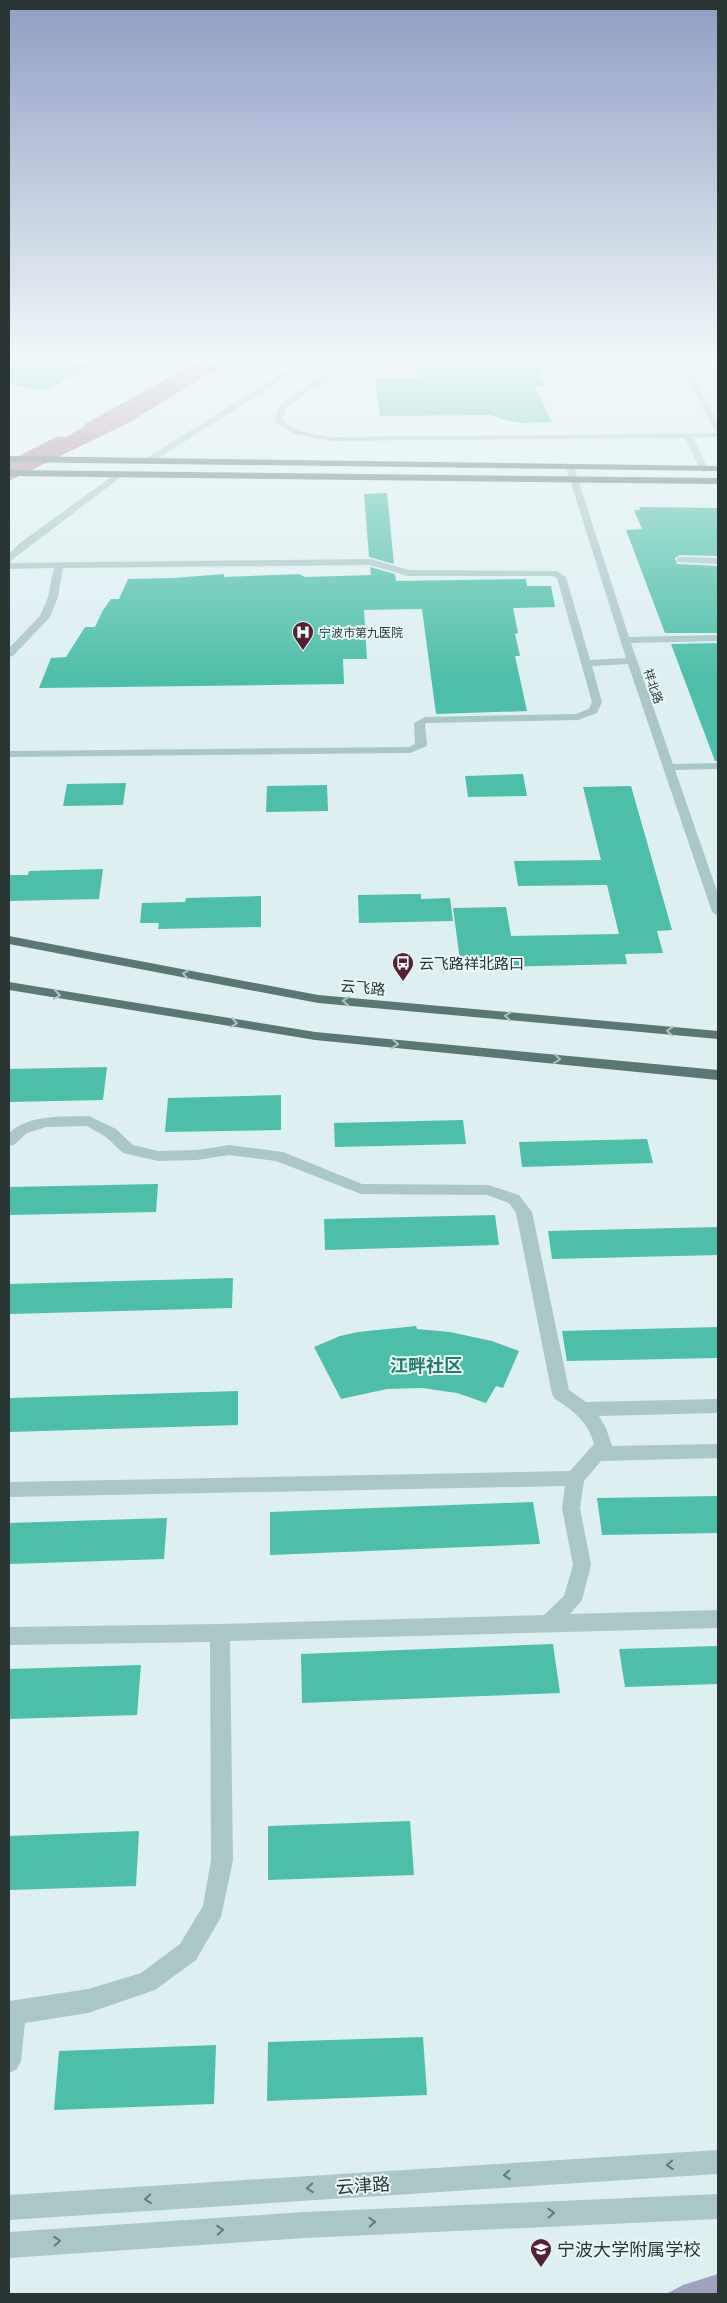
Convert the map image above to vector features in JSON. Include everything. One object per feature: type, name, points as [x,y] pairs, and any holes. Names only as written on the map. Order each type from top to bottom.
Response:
[{"type":"main road","points":[[392,464],[718,469]]},
{"type":"main road","points":[[9,473],[718,481]]},
{"type":"main road","name":"云飞路","points":[[9,940],[318,999],[718,1035]]},
{"type":"main road","points":[[9,986],[315,1036],[718,1075]]},
{"type":"street","points":[[702,464],[704,469]]},
{"type":"street","name":"祥北路","points":[[570,467],[625,640],[718,912]]},
{"type":"street","points":[[9,559],[23,545],[122,474]]},
{"type":"street","points":[[680,560],[718,561]]},
{"type":"street","points":[[9,566],[371,562],[408,573],[554,573],[561,577],[597,702],[593,711],[578,717],[425,720],[419,723],[422,746],[410,750],[9,754]]},
{"type":"street","points":[[9,654],[46,617],[53,597],[59,566]]},
{"type":"street","points":[[625,640],[718,638]]},
{"type":"street","points":[[587,663],[632,661]]},
{"type":"street","points":[[668,766],[718,766]]},
{"type":"street","points":[[9,1141],[22,1129],[46,1122],[89,1121],[111,1133],[128,1149],[158,1156],[197,1155],[229,1150],[278,1156],[361,1189],[488,1190],[514,1199],[524,1212],[561,1394],[583,1409],[600,1430],[603,1446],[575,1478],[571,1508],[582,1565],[572,1600],[548,1624]]},
{"type":"street","points":[[583,1409],[718,1406]]},
{"type":"street","points":[[597,1454],[718,1451]]},
{"type":"street","points":[[9,1489],[575,1478]]},
{"type":"street","points":[[9,1636],[220,1633],[718,1619]]},
{"type":"street","points":[[9,2061],[12,2013],[88,2001],[147,1982],[188,1952],[213,1910],[222,1860],[220,1633]]},
{"type":"street","name":"云津路","points":[[9,2208],[718,2162]]},
{"type":"street","points":[[9,2245],[305,2225],[718,2206]]},
{"type":"shaded area","points":[[9,464],[43,464],[9,481]]},
{"type":"shaded area","points":[[718,2274],[718,2294],[666,2294],[683,2285]]},
{"type":"building","points":[[387,493],[394,564],[369,557],[364,494]]},
{"type":"building","points":[[639,507],[718,508],[718,556],[680,555],[675,558],[677,564],[718,566],[718,633],[665,633],[626,530],[642,529],[634,510],[640,510]]},
{"type":"building","points":[[370,567],[395,574],[396,581],[526,579],[527,586],[551,586],[555,607],[513,608],[518,633],[515,634],[520,656],[515,656],[527,711],[436,714],[422,609],[364,610],[367,659],[343,659],[344,684],[39,688],[51,658],[66,657],[85,627],[95,627],[111,599],[119,599],[128,579],[224,574],[224,577],[299,574],[305,577],[371,575]]},
{"type":"building","points":[[718,643],[718,761],[715,761],[671,644]]},
{"type":"building","points":[[523,774],[527,796],[468,797],[465,776]]},
{"type":"building","points":[[126,783],[123,805],[63,806],[67,784]]},
{"type":"building","points":[[327,785],[328,811],[266,812],[267,786]]},
{"type":"building","points":[[631,786],[672,930],[657,931],[663,953],[625,954],[627,964],[461,968],[453,908],[506,907],[511,936],[619,934],[607,885],[518,886],[514,861],[601,860],[583,787]]},
{"type":"building","points":[[103,869],[99,899],[9,901],[9,875],[28,875],[29,871]]},
{"type":"building","points":[[421,894],[421,899],[450,898],[453,921],[359,923],[358,895]]},
{"type":"building","points":[[261,896],[261,927],[158,929],[159,923],[140,923],[142,903],[185,902],[186,898]]},
{"type":"building","points":[[107,1067],[103,1100],[9,1102],[9,1069]]},
{"type":"building","points":[[281,1095],[281,1130],[165,1132],[168,1098]]},
{"type":"building","points":[[463,1120],[466,1144],[335,1147],[334,1123]]},
{"type":"building","points":[[647,1139],[653,1163],[522,1167],[519,1142]]},
{"type":"building","points":[[158,1184],[156,1212],[9,1215],[9,1187]]},
{"type":"building","points":[[495,1215],[499,1245],[325,1250],[324,1219]]},
{"type":"building","points":[[718,1227],[718,1255],[552,1259],[548,1231]]},
{"type":"building","points":[[233,1278],[232,1308],[9,1314],[9,1284]]},
{"type":"building","points":[[416,1326],[417,1329],[450,1332],[492,1341],[519,1351],[503,1388],[496,1386],[486,1403],[457,1393],[422,1388],[387,1389],[341,1399],[314,1347],[340,1336],[358,1332]]},
{"type":"building","points":[[718,1327],[718,1358],[567,1361],[562,1331]]},
{"type":"building","points":[[238,1391],[238,1425],[9,1432],[9,1398]]},
{"type":"building","points":[[718,1496],[718,1533],[602,1535],[597,1498]]},
{"type":"building","points":[[533,1502],[540,1544],[270,1555],[270,1512]]},
{"type":"building","points":[[167,1518],[164,1559],[9,1564],[9,1523]]},
{"type":"building","points":[[553,1644],[560,1693],[302,1703],[301,1654]]},
{"type":"building","points":[[718,1646],[718,1684],[625,1687],[619,1649]]},
{"type":"building","points":[[141,1665],[137,1715],[9,1719],[9,1669]]},
{"type":"building","points":[[410,1821],[414,1875],[268,1880],[268,1826]]},
{"type":"building","points":[[139,1831],[136,1886],[9,1890],[9,1836]]},
{"type":"building","points":[[423,2037],[427,2095],[267,2101],[268,2042]]},
{"type":"building","points":[[216,2045],[214,2104],[54,2110],[59,2051]]},
{"type":"place","name":"宁波市第九医院","points":[[303,651]]},
{"type":"place","name":"云飞路祥北路口","points":[[403,982]]},
{"type":"place","name":"宁波大学附属学校","points":[[541,2268]]},
{"type":"district","name":"江畔社区","points":[[426,1365]]}]
